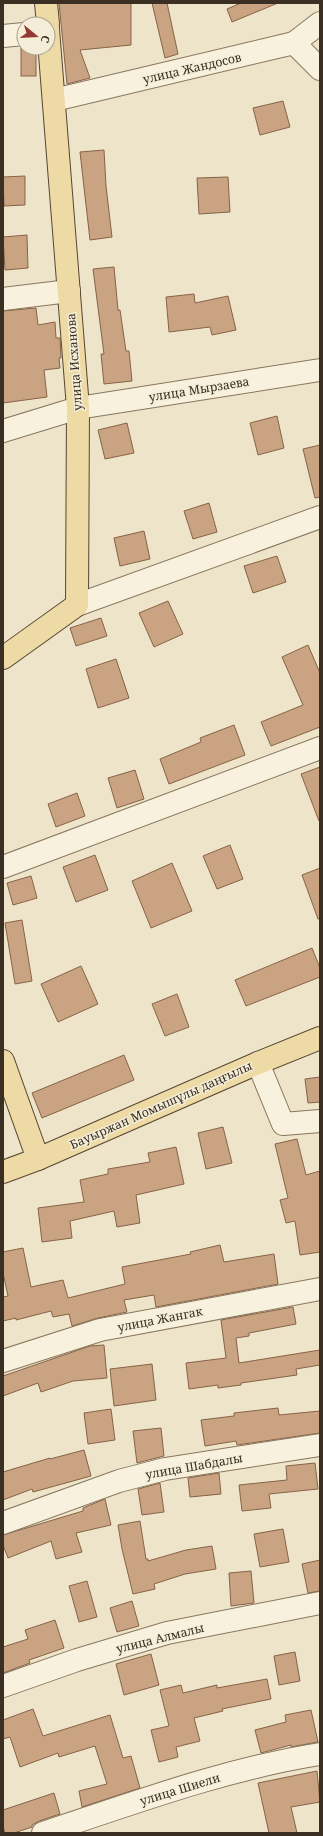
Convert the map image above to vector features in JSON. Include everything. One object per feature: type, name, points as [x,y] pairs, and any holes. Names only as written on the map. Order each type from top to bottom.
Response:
[{"type":"main road","points":[[46,3],[47,16]]},
{"type":"main road","name":"улица Исханова","points":[[50,56],[78,408],[76,605]]},
{"type":"main road","points":[[3,658],[76,605]]},
{"type":"main road","name":"Бауыржан Момышұлы даңғылы","points":[[3,1172],[38,1160],[258,1063],[320,1038]]},
{"type":"main road","points":[[3,1061],[38,1160]]},
{"type":"street","points":[[320,23],[294,43],[320,69]]},
{"type":"street","points":[[3,36],[16,35]]},
{"type":"street","name":"улица Жандосов","points":[[54,100],[294,43]]},
{"type":"street","points":[[3,299],[69,291]]},
{"type":"street","name":"улица Мырзаева","points":[[3,431],[78,408],[320,370]]},
{"type":"street","points":[[76,605],[320,517]]},
{"type":"street","points":[[3,867],[320,748]]},
{"type":"street","points":[[258,1063],[283,1124],[320,1121]]},
{"type":"street","name":"улица Жангак","points":[[3,1361],[100,1330],[320,1289]]},
{"type":"street","name":"улица Шабдалы","points":[[3,1523],[119,1481],[165,1468],[320,1445]]},
{"type":"street","name":"улица Алмалы","points":[[3,1686],[77,1660],[167,1634],[320,1603]]},
{"type":"street","name":"улица Шиели","points":[[43,1833],[191,1784],[284,1759],[320,1754]]},
{"type":"building","points":[[59,3],[131,3],[131,45],[80,50],[90,78],[67,84]]},
{"type":"building","points":[[152,3],[167,3],[178,54],[165,58]]},
{"type":"building","points":[[241,3],[278,3],[232,22],[227,9]]},
{"type":"building","points":[[21,56],[36,56],[36,76],[21,76]]},
{"type":"building","points":[[283,101],[290,127],[260,135],[253,108]]},
{"type":"building","points":[[104,150],[106,186],[112,237],[90,240],[80,152]]},
{"type":"building","points":[[25,176],[25,205],[4,206],[3,177]]},
{"type":"building","points":[[228,177],[230,212],[199,214],[197,178]]},
{"type":"building","points":[[27,235],[28,268],[5,270],[3,237]]},
{"type":"building","points":[[114,267],[118,310],[120,310],[126,351],[129,351],[132,381],[104,384],[101,354],[104,354],[93,269]]},
{"type":"building","points":[[194,294],[195,303],[228,296],[236,330],[212,335],[210,327],[169,332],[166,297]]},
{"type":"building","points":[[36,308],[38,325],[55,322],[56,338],[60,338],[60,368],[44,370],[47,397],[3,403],[3,311]]},
{"type":"building","points":[[277,416],[284,448],[258,455],[250,423]]},
{"type":"building","points":[[127,423],[134,453],[105,459],[98,430]]},
{"type":"building","points":[[320,445],[320,497],[315,498],[303,449]]},
{"type":"building","points":[[209,503],[217,532],[193,539],[184,511]]},
{"type":"building","points":[[144,531],[150,559],[120,566],[114,538]]},
{"type":"building","points":[[277,556],[286,582],[253,593],[244,566]]},
{"type":"building","points":[[168,601],[183,634],[154,647],[139,613]]},
{"type":"building","points":[[101,618],[107,636],[76,646],[70,628]]},
{"type":"building","points":[[308,645],[320,673],[320,727],[271,746],[261,722],[303,705],[282,657]]},
{"type":"building","points":[[116,659],[129,698],[98,708],[86,669]]},
{"type":"building","points":[[234,725],[245,755],[169,784],[160,759],[201,742],[200,738]]},
{"type":"building","points":[[320,767],[320,821],[319,821],[301,774]]},
{"type":"building","points":[[135,770],[144,799],[117,808],[108,778]]},
{"type":"building","points":[[77,793],[85,816],[56,827],[48,804]]},
{"type":"building","points":[[230,845],[243,879],[217,889],[203,856]]},
{"type":"building","points":[[95,855],[108,890],[76,902],[63,867]]},
{"type":"building","points":[[172,863],[192,911],[151,928],[132,881]]},
{"type":"building","points":[[320,868],[320,919],[318,919],[302,875]]},
{"type":"building","points":[[31,876],[37,898],[13,905],[7,883]]},
{"type":"building","points":[[22,920],[32,981],[15,984],[5,923]]},
{"type":"building","points":[[312,948],[320,968],[320,977],[246,1006],[235,980]]},
{"type":"building","points":[[81,966],[98,1004],[58,1022],[41,984]]},
{"type":"building","points":[[177,994],[189,1027],[165,1036],[152,1004]]},
{"type":"building","points":[[124,1055],[134,1080],[42,1118],[32,1093]]},
{"type":"building","points":[[320,1077],[320,1102],[308,1103],[305,1079]]},
{"type":"building","points":[[223,1127],[232,1163],[206,1169],[198,1133]]},
{"type":"building","points":[[297,1139],[306,1175],[320,1171],[320,1252],[300,1255],[295,1221],[286,1223],[280,1200],[288,1198],[275,1144]]},
{"type":"building","points":[[176,1147],[184,1184],[136,1195],[140,1223],[117,1227],[114,1211],[70,1221],[72,1238],[42,1242],[38,1208],[84,1202],[80,1180],[108,1174],[108,1169],[150,1162],[148,1153]]},
{"type":"building","points":[[220,1245],[224,1262],[274,1254],[278,1284],[156,1307],[154,1295],[124,1300],[127,1312],[98,1318],[72,1326],[69,1314],[53,1317],[51,1311],[16,1320],[16,1318],[3,1321],[3,1297],[8,1296],[3,1273],[3,1252],[23,1248],[31,1287],[63,1280],[68,1298],[125,1284],[122,1267],[191,1254],[190,1252]]},
{"type":"building","points":[[293,1307],[296,1324],[249,1333],[249,1336],[236,1338],[239,1363],[320,1350],[320,1365],[296,1369],[297,1375],[218,1388],[218,1385],[189,1389],[186,1363],[226,1358],[221,1320]]},
{"type":"building","points":[[104,1345],[107,1378],[73,1381],[41,1392],[38,1383],[3,1396],[3,1376],[90,1346]]},
{"type":"building","points":[[152,1364],[156,1400],[114,1406],[110,1369]]},
{"type":"building","points":[[278,1408],[279,1415],[320,1411],[320,1433],[237,1445],[236,1441],[205,1446],[201,1420],[234,1416],[234,1413]]},
{"type":"building","points":[[111,1409],[115,1440],[88,1444],[84,1413]]},
{"type":"building","points":[[161,1428],[164,1456],[137,1463],[133,1431]]},
{"type":"building","points":[[84,1450],[91,1476],[33,1492],[32,1489],[3,1500],[3,1472]]},
{"type":"building","points":[[315,1463],[318,1489],[269,1494],[271,1508],[242,1511],[239,1485],[287,1480],[286,1466]]},
{"type":"building","points":[[219,1473],[221,1494],[190,1497],[188,1478]]},
{"type":"building","points":[[160,1483],[164,1512],[142,1515],[138,1489]]},
{"type":"building","points":[[105,1499],[111,1525],[76,1533],[82,1552],[56,1559],[51,1541],[8,1558],[3,1545],[3,1535],[83,1511],[83,1508]]},
{"type":"building","points":[[140,1521],[146,1559],[148,1559],[148,1561],[186,1550],[212,1546],[216,1569],[185,1574],[154,1584],[155,1589],[133,1594],[118,1525]]},
{"type":"building","points":[[283,1529],[289,1562],[260,1567],[254,1534]]},
{"type":"building","points":[[320,1560],[320,1591],[308,1593],[302,1564]]},
{"type":"building","points":[[251,1571],[254,1603],[231,1606],[229,1573]]},
{"type":"building","points":[[87,1581],[97,1617],[79,1622],[69,1586]]},
{"type":"building","points":[[132,1601],[139,1626],[117,1632],[110,1608]]},
{"type":"building","points":[[55,1620],[64,1648],[29,1660],[30,1663],[3,1673],[3,1647],[28,1639],[25,1630]]},
{"type":"building","points":[[295,1652],[300,1681],[279,1685],[274,1656]]},
{"type":"building","points":[[151,1654],[159,1685],[124,1695],[116,1664]]},
{"type":"building","points":[[267,1679],[271,1699],[222,1709],[223,1711],[194,1718],[200,1741],[176,1747],[178,1757],[159,1762],[151,1730],[169,1726],[160,1690],[181,1685],[183,1693],[217,1685],[217,1688]]},
{"type":"building","points":[[33,1709],[43,1736],[110,1715],[123,1758],[131,1756],[140,1788],[82,1807],[79,1791],[107,1784],[95,1746],[59,1757],[58,1753],[20,1767],[10,1737],[3,1739],[3,1720]]},
{"type":"building","points":[[311,1710],[318,1742],[291,1747],[291,1745],[261,1753],[255,1730],[286,1722],[285,1715]]},
{"type":"building","points":[[317,1771],[320,1802],[291,1807],[297,1833],[269,1833],[258,1783]]},
{"type":"building","points":[[54,1793],[60,1814],[39,1821],[32,1825],[32,1827],[14,1833],[5,1833],[3,1826],[3,1810]]}]
